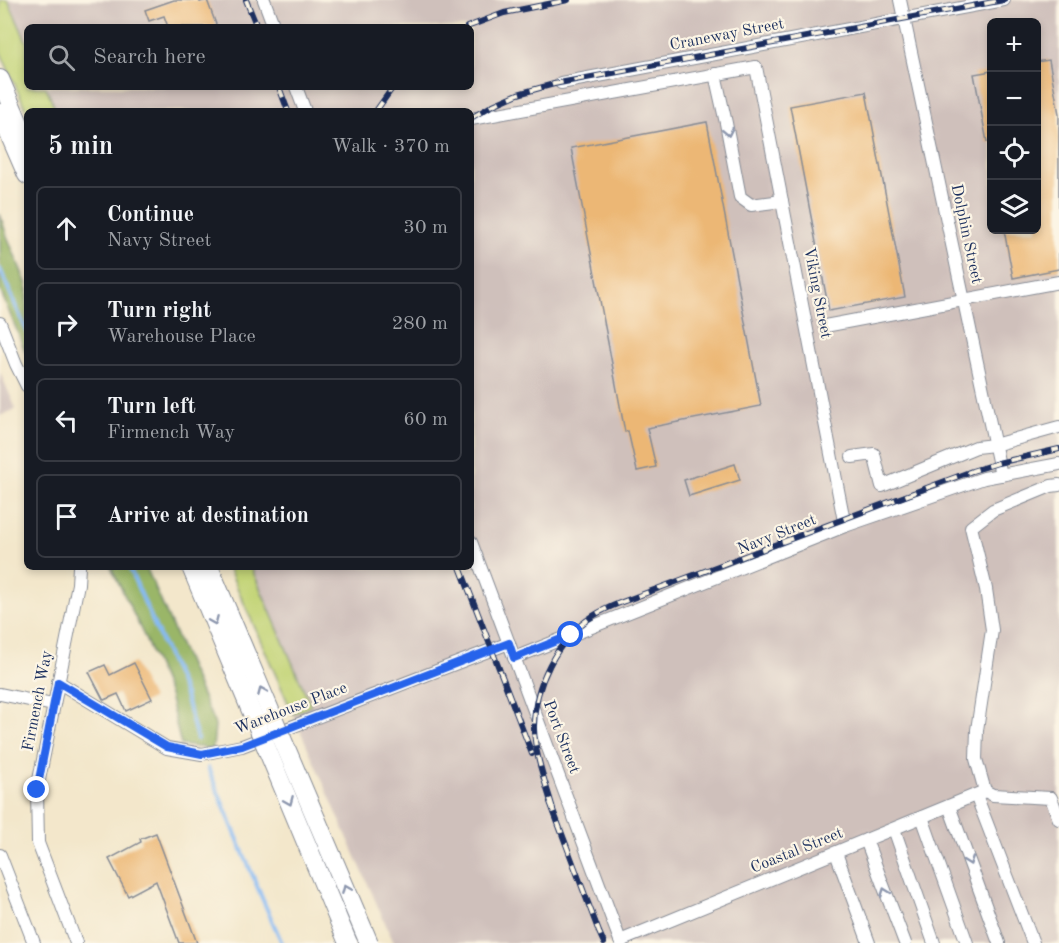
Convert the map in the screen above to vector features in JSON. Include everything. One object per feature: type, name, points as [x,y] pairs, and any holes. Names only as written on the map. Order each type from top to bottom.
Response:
[{"type":"highway","points":[[0,79],[24,135]]},
{"type":"highway","points":[[0,112],[24,168]]},
{"type":"highway","points":[[192,570],[348,943]]},
{"type":"highway","points":[[210,570],[369,943]]},
{"type":"street","points":[[264,0],[273,24]]},
{"type":"street","name":"Dolphin Street","points":[[900,0],[1001,475]]},
{"type":"street","name":"Craneway Street","points":[[561,83],[1004,0]]},
{"type":"street","name":"Viking Street","points":[[715,74],[756,67],[845,526]]},
{"type":"street","points":[[474,118],[715,74],[740,197],[750,205],[782,201]]},
{"type":"street","points":[[297,90],[304,108]]},
{"type":"street","points":[[825,326],[1059,282]]},
{"type":"street","points":[[0,322],[24,380]]},
{"type":"street","points":[[852,457],[874,454],[882,486],[976,447],[994,445],[1059,427]]},
{"type":"street","name":"Navy Street","points":[[514,658],[845,526],[984,478],[1059,464]]},
{"type":"street","points":[[1033,943],[981,793],[976,759],[977,730],[992,630],[986,589],[971,526],[993,510],[1051,486],[1059,485]]},
{"type":"street","name":"Port Street","points":[[474,550],[621,942]]},
{"type":"street","name":"Firmench Way","points":[[76,943],[38,843],[37,790],[78,584],[79,570]]},
{"type":"street","name":"Warehouse Place","points":[[58,682],[167,747],[202,754],[242,746],[509,643]]},
{"type":"street","points":[[0,694],[53,705]]},
{"type":"street","points":[[981,793],[1051,798],[1059,819]]},
{"type":"street","name":"Coastal Street","points":[[621,942],[981,793]]},
{"type":"street","points":[[949,806],[999,943]]},
{"type":"street","points":[[922,818],[967,943]]},
{"type":"street","points":[[894,829],[934,943]]},
{"type":"street","points":[[866,840],[904,943]]},
{"type":"street","points":[[836,853],[869,943]]},
{"type":"street","points":[[0,855],[34,943]]},
{"type":"shaded area","points":[[0,0],[1059,0],[1059,943],[394,943],[229,570],[474,570],[474,108],[25,108],[0,51]]},
{"type":"shaded area","points":[[0,372],[16,409],[0,416]]},
{"type":"green space","points":[[0,0],[8,0],[24,36],[24,90],[47,90],[55,108],[25,108],[0,51]]},
{"type":"green space","points":[[0,214],[24,278],[24,348],[0,290]]},
{"type":"green space","points":[[112,570],[147,570],[215,725],[213,749],[181,745],[169,695]]},
{"type":"green space","points":[[229,570],[252,570],[311,706],[293,714]]},
{"type":"building","points":[[174,0],[199,0],[200,2],[207,0],[216,24],[167,24],[164,16],[149,21],[145,10]]},
{"type":"building","points":[[1049,60],[1059,114],[1059,269],[1013,278],[1005,234],[1041,234],[1041,61]]},
{"type":"building","points":[[987,72],[987,142],[974,74]]},
{"type":"building","points":[[866,92],[905,297],[829,311],[790,106]]},
{"type":"building","points":[[707,122],[761,406],[647,428],[656,467],[637,471],[628,431],[625,432],[571,148]]},
{"type":"building","points":[[735,464],[740,480],[689,496],[684,480]]},
{"type":"building","points":[[134,663],[152,699],[126,711],[118,694],[103,699],[89,672],[105,665],[110,675]]},
{"type":"building","points":[[156,833],[197,943],[179,943],[156,881],[128,896],[109,859],[141,842],[140,839]]},
{"type":"waterway","points":[[0,269],[24,325]]},
{"type":"waterway","points":[[130,570],[185,695],[197,739]]},
{"type":"waterway","points":[[208,768],[282,943]]},
{"type":"railway","points":[[246,0],[256,24]]},
{"type":"railway","points":[[474,24],[504,13],[568,0]]},
{"type":"railway","points":[[474,116],[518,94],[554,84],[1004,0]]},
{"type":"railway","points":[[280,90],[287,108]]},
{"type":"railway","points":[[378,108],[391,90]]},
{"type":"railway","points":[[553,809],[536,749],[534,729],[538,696],[543,680],[558,651],[568,637],[593,616],[622,602],[972,471],[1059,449]]},
{"type":"railway","points":[[461,570],[532,754]]},
{"type":"railway","points":[[550,802],[604,943]]},
{"type":"route","points":[[37,790],[58,682],[167,747],[202,754],[242,746],[509,643],[514,658],[571,635]]}]
